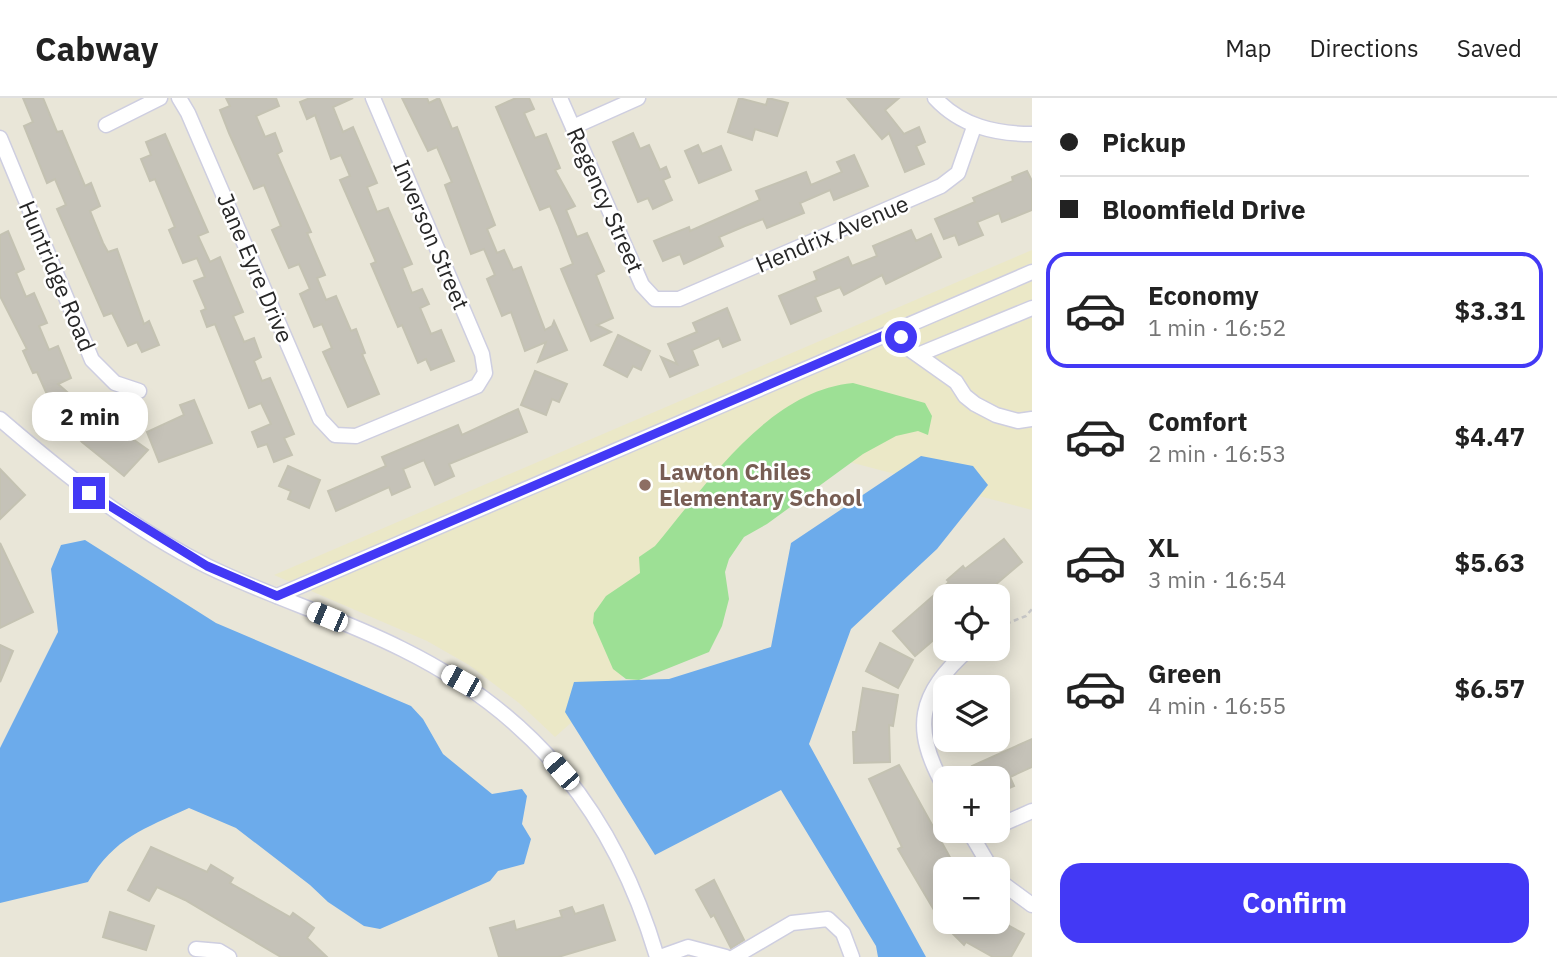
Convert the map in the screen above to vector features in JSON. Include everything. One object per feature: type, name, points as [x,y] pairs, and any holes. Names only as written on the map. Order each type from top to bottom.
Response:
[{"type":"street","points":[[106,125],[160,98]]},
{"type":"street","name":"Jane Eyre Drive","points":[[179,98],[188,113],[320,419],[335,435],[356,436],[405,416],[477,386],[485,373]]},
{"type":"street","name":"Inverson Street","points":[[373,98],[482,354],[485,373]]},
{"type":"street","name":"Regency Street","points":[[560,98],[642,285],[655,299]]},
{"type":"street","points":[[573,127],[638,98]]},
{"type":"street","points":[[934,98],[974,127],[1006,134],[1032,134]]},
{"type":"street","name":"Hendrix Avenue","points":[[655,299],[679,299],[941,186],[958,173],[974,127]]},
{"type":"street","name":"Huntridge Road","points":[[0,138],[92,360],[115,383],[139,391]]},
{"type":"street","points":[[277,596],[1032,272]]},
{"type":"street","points":[[920,354],[1032,308]]},
{"type":"street","points":[[901,328],[908,348],[956,382],[965,396],[975,404],[996,415],[1018,421],[1032,419]]},
{"type":"street","points":[[0,419],[89,493],[146,531],[207,566],[402,648],[461,681],[508,717],[577,789],[606,833],[641,903],[658,957],[689,952],[726,957]]},
{"type":"street","points":[[934,766],[927,752],[924,728],[927,699],[945,670],[955,661]]},
{"type":"street","points":[[1010,821],[1032,811]]},
{"type":"street","points":[[1010,889],[1032,905]]},
{"type":"street","points":[[734,957],[792,923],[828,919],[843,933],[852,957]]},
{"type":"street","points":[[196,949],[219,951],[229,957]]},
{"type":"path","points":[[1010,622],[1026,616],[1032,608]]},
{"type":"shaded area","name":"Lawton Chiles Elementary School","points":[[1032,250],[1032,510],[838,459],[691,570],[635,666],[555,737],[519,703],[469,665],[427,641],[274,575]]},
{"type":"green space","points":[[853,383],[925,403],[932,416],[928,435],[918,431],[896,436],[863,454],[767,524],[744,537],[729,559],[725,572],[729,599],[722,626],[709,652],[639,680],[626,679],[613,669],[593,623],[594,613],[606,596],[640,573],[639,557],[655,546],[718,469],[767,422],[794,403],[822,390]]},
{"type":"water","points":[[921,456],[973,466],[988,485],[937,549],[851,629],[809,744],[926,957],[878,957],[876,946],[781,790],[655,855],[565,712],[574,682],[669,679],[771,647],[791,543]]},
{"type":"water","points":[[85,540],[216,623],[411,706],[423,719],[443,754],[492,794],[522,789],[527,796],[522,824],[531,839],[524,864],[498,871],[490,881],[380,929],[364,926],[328,902],[236,828],[189,808],[144,829],[120,844],[88,882],[0,903],[0,748],[58,632],[51,569],[61,545]]},
{"type":"building","points":[[23,98],[43,98],[57,132],[62,131],[85,186],[91,183],[100,206],[90,211],[103,243],[108,252],[117,249],[144,324],[149,321],[159,345],[142,352],[137,342],[128,346],[112,313],[104,316],[57,209],[66,205],[55,179],[47,183],[24,126],[33,122]]},
{"type":"building","points":[[226,98],[276,98],[279,106],[256,116],[265,137],[275,133],[282,151],[277,154],[311,232],[307,233],[325,275],[317,278],[326,300],[336,296],[351,331],[356,329],[365,353],[362,354],[379,394],[348,407],[323,352],[332,348],[322,324],[314,327],[300,294],[310,289],[299,264],[289,268],[272,230],[281,226],[264,185],[254,189],[229,133],[220,110],[230,106]]},
{"type":"building","points":[[310,98],[353,98],[333,107],[343,132],[353,127],[377,183],[367,187],[377,212],[388,208],[412,264],[402,268],[412,293],[422,289],[429,304],[420,308],[431,334],[441,330],[454,361],[431,370],[426,359],[418,363],[402,325],[398,327],[371,264],[376,262],[340,180],[350,176],[341,155],[331,159],[315,115],[307,119],[300,102]]},
{"type":"building","points":[[402,98],[427,98],[429,103],[439,98],[452,129],[457,127],[495,225],[487,229],[497,253],[504,250],[513,270],[521,267],[545,330],[552,326],[554,321],[567,350],[538,362],[546,342],[525,351],[511,312],[502,316],[487,279],[495,275],[484,249],[471,254],[445,185],[452,182],[437,147],[428,151]]},
{"type":"building","points":[[516,98],[529,98],[534,109],[524,113],[535,138],[546,134],[560,168],[555,170],[575,206],[566,210],[577,237],[587,233],[604,271],[596,275],[613,318],[597,325],[611,332],[591,341],[561,269],[573,264],[558,225],[550,206],[540,210],[496,107]]},
{"type":"building","points":[[739,98],[766,105],[768,98],[788,103],[777,136],[755,129],[752,140],[728,132]]},
{"type":"building","points":[[847,98],[899,98],[885,110],[904,134],[919,127],[925,142],[916,146],[924,164],[905,172],[889,133],[882,139]]},
{"type":"building","points":[[633,133],[640,149],[649,145],[660,170],[666,167],[670,177],[663,180],[672,200],[653,209],[648,198],[638,202],[613,142]]},
{"type":"building","points":[[165,134],[208,232],[198,236],[210,262],[220,257],[243,312],[233,316],[244,342],[254,338],[261,357],[254,361],[262,381],[270,378],[294,434],[284,438],[292,455],[274,462],[267,444],[258,447],[252,432],[271,424],[261,403],[249,408],[215,324],[207,327],[201,311],[206,309],[194,281],[205,277],[197,258],[183,263],[169,230],[175,227],[155,179],[150,181],[141,159],[151,155],[146,142]]},
{"type":"building","points":[[698,145],[702,154],[721,146],[731,170],[699,183],[685,151]]},
{"type":"building","points":[[854,155],[868,186],[834,200],[830,190],[800,203],[804,213],[767,228],[763,219],[719,237],[723,246],[684,264],[680,254],[663,261],[654,241],[689,227],[690,231],[760,200],[756,191],[806,172],[811,185],[842,172],[837,162]]},
{"type":"building","points":[[1027,171],[1032,181],[1032,210],[1002,222],[999,213],[977,222],[983,235],[959,245],[955,235],[944,239],[935,219],[975,202],[973,198],[1013,181],[1012,177]]},
{"type":"building","points":[[911,230],[916,241],[931,234],[941,257],[886,284],[882,275],[844,295],[840,287],[815,297],[821,311],[791,324],[779,296],[817,280],[814,272],[848,257],[852,266],[877,256],[873,246]]},
{"type":"building","points":[[8,231],[24,269],[16,273],[26,297],[34,293],[47,323],[39,326],[49,350],[58,346],[71,378],[58,384],[67,392],[49,399],[37,372],[33,373],[23,351],[27,349],[0,296],[0,235]]},
{"type":"building","points":[[727,308],[740,340],[723,347],[719,338],[692,350],[698,365],[670,377],[661,357],[677,364],[668,344],[697,332],[693,323]]},
{"type":"building","points":[[618,335],[650,351],[641,370],[633,366],[627,377],[604,365]]},
{"type":"building","points":[[535,371],[567,384],[559,402],[552,399],[546,415],[521,405]]},
{"type":"building","points":[[86,396],[115,422],[113,425],[148,450],[124,476],[82,442],[57,415],[73,398],[79,403]]},
{"type":"building","points":[[194,400],[212,443],[159,462],[147,432],[184,415],[180,405]]},
{"type":"building","points":[[518,409],[527,432],[449,464],[454,476],[435,485],[424,460],[403,469],[410,487],[392,495],[389,487],[336,511],[328,491],[386,466],[382,457],[458,425],[462,435]]},
{"type":"building","points":[[288,466],[320,480],[309,508],[288,499],[291,491],[279,486]]},
{"type":"building","points":[[0,469],[25,495],[0,519]]},
{"type":"building","points":[[1004,539],[1022,562],[996,584],[947,584],[949,582],[947,580],[963,566],[965,569]]},
{"type":"building","points":[[0,543],[33,612],[0,628]]},
{"type":"building","points":[[933,596],[933,640],[915,656],[893,631]]},
{"type":"building","points":[[880,643],[913,660],[898,688],[866,671]]},
{"type":"building","points":[[0,645],[13,651],[0,682]]},
{"type":"building","points":[[863,688],[898,695],[893,726],[889,725],[890,762],[854,763],[853,732],[856,732]]},
{"type":"building","points":[[1032,739],[1032,767],[1010,777],[1010,766],[972,766],[1003,752],[1010,752],[1010,749]]},
{"type":"building","points":[[899,765],[933,827],[933,843],[942,843],[950,857],[933,857],[933,908],[898,849],[902,847],[869,779]]},
{"type":"building","points":[[151,847],[207,872],[211,865],[233,878],[230,883],[290,917],[293,913],[314,928],[307,938],[327,957],[281,957],[185,900],[157,887],[149,901],[128,890]]},
{"type":"building","points":[[714,880],[744,940],[731,948],[714,915],[711,917],[696,890]]},
{"type":"building","points":[[603,905],[615,940],[558,957],[499,957],[490,928],[514,921],[516,930],[562,917],[560,911],[572,907],[575,914]]},
{"type":"building","points":[[110,912],[154,926],[146,950],[103,937]]},
{"type":"building","points":[[1010,926],[1024,934],[1011,957],[993,957],[966,942],[964,945],[953,934],[1010,934]]},
{"type":"place","name":"Lawton Chiles Elementary School","points":[[645,485]]},
{"type":"route","points":[[89,493],[146,531],[207,566],[277,596],[901,328],[901,337]]}]
